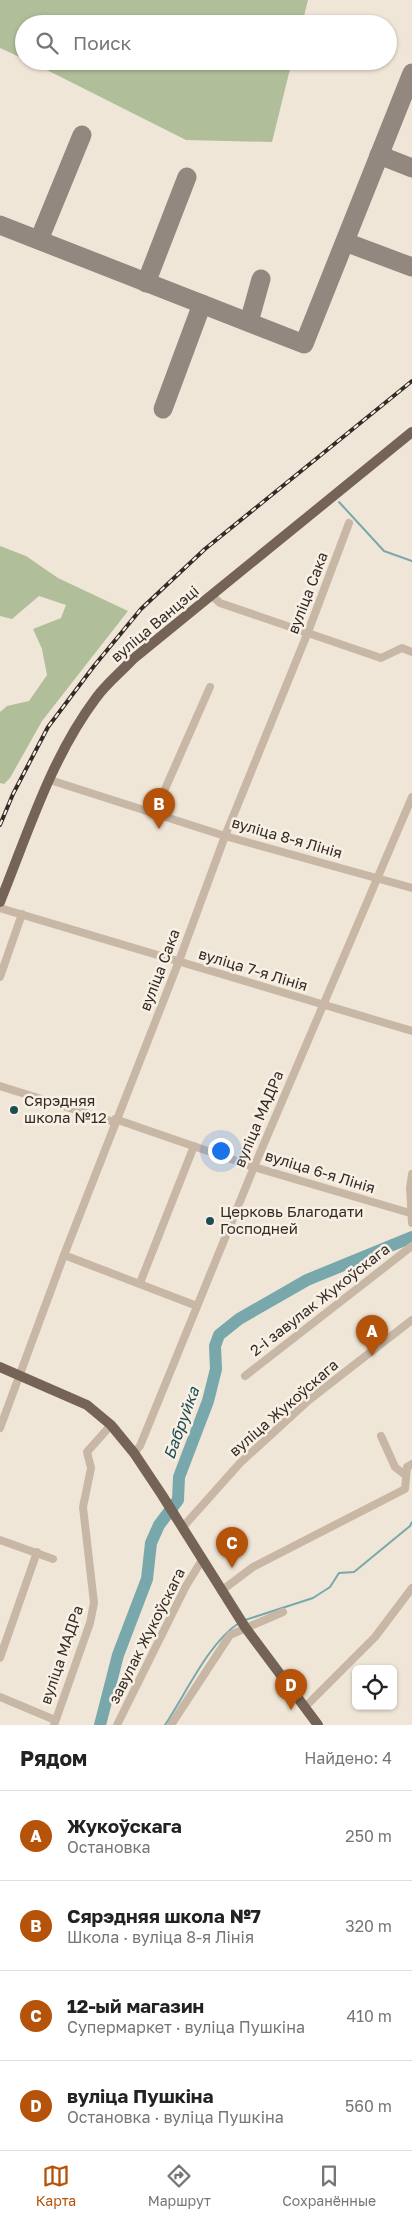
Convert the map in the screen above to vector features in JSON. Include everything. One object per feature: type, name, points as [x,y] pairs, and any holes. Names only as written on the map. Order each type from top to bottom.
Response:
[{"type":"main road","name":"вуліца Ванцэці","points":[[0,902],[69,738],[97,696],[133,659],[412,432]]},
{"type":"main road","points":[[0,1367],[88,1405],[111,1425],[134,1453],[243,1623],[318,1725]]},
{"type":"street","name":"вуліца Сака","points":[[0,1428],[115,1121],[179,961],[225,836],[308,632],[349,523]]},
{"type":"street","points":[[211,596],[220,603],[382,658],[402,648],[412,652]]},
{"type":"street","points":[[154,814],[210,687]]},
{"type":"street","name":"вуліца 8-я Лінія","points":[[50,780],[225,836],[412,888]]},
{"type":"street","name":"вуліца МАДРа","points":[[134,1453],[140,1446],[254,1167],[412,796]]},
{"type":"street","name":"вуліца 7-я Лінія","points":[[0,908],[323,1006],[412,1031]]},
{"type":"street","points":[[0,977],[22,914]]},
{"type":"street","name":"вуліца 6-я Лінія","points":[[0,1086],[194,1146],[254,1167],[410,1213]]},
{"type":"street","points":[[140,1283],[194,1146]]},
{"type":"street","points":[[412,1174],[410,1188],[412,1223]]},
{"type":"street","name":"2-і завулак Жукоўскага","points":[[245,1376],[412,1246]]},
{"type":"street","points":[[64,1255],[197,1306]]},
{"type":"street","name":"вуліца Жукоўскага","points":[[183,1527],[240,1464],[302,1407],[412,1320]]},
{"type":"street","name":"вуліца МАДРа","points":[[55,1722],[90,1623],[94,1603],[83,1507],[91,1468],[87,1452],[111,1425]]},
{"type":"street","points":[[380,1436],[395,1467],[405,1475]]},
{"type":"street","points":[[221,1591],[253,1567],[405,1489],[407,1466],[412,1464]]},
{"type":"street","points":[[0,1540],[53,1559]]},
{"type":"street","points":[[0,1658],[37,1552]]},
{"type":"street","name":"завулак Жукоўскага","points":[[117,1725],[186,1586],[202,1560]]},
{"type":"street","points":[[305,1707],[375,1637],[412,1588]]},
{"type":"street","points":[[171,1725],[220,1647],[230,1635],[243,1623],[283,1612]]},
{"type":"street","points":[[0,1697],[55,1722]]},
{"type":"green space","points":[[0,0],[308,0],[304,15],[15,15],[15,55],[0,48]]},
{"type":"green space","points":[[47,70],[290,70],[272,142],[186,140]]},
{"type":"green space","points":[[0,546],[26,556],[58,578],[128,611],[42,721],[10,778],[4,784],[0,783],[0,712],[7,706],[29,701],[47,675],[42,649],[33,629],[61,618],[66,605],[39,596],[12,619],[0,616]]},
{"type":"waterway","points":[[339,502],[384,551],[412,561]]},
{"type":"waterway","name":"Бабруйка","points":[[100,1725],[118,1655],[147,1579],[151,1543],[159,1525],[178,1500],[179,1477],[208,1401],[216,1369],[215,1346],[219,1335],[239,1319],[307,1280],[412,1237]]},
{"type":"waterway","points":[[245,1620],[313,1598],[330,1587],[339,1573],[354,1572],[410,1526],[412,1522]]},
{"type":"waterway","points":[[165,1725],[208,1656],[228,1632],[239,1623]]},
{"type":"taxiway","points":[[0,225],[304,344],[412,73]]},
{"type":"taxiway","points":[[39,240],[82,135]]},
{"type":"taxiway","points":[[379,155],[412,168]]},
{"type":"taxiway","points":[[146,283],[187,177]]},
{"type":"taxiway","points":[[345,242],[412,267]]},
{"type":"taxiway","points":[[249,322],[261,279]]},
{"type":"taxiway","points":[[163,409],[202,304]]},
{"type":"railway","points":[[0,825],[13,794],[48,727],[94,666],[141,609],[205,549],[412,381]]},
{"type":"place","name":"Сярэдняя школа №7","points":[[159,829]]},
{"type":"place","name":"Сярэдняя школа №12","points":[[14,1110]]},
{"type":"place","name":"Церковь Благодати Господней","points":[[210,1221]]},
{"type":"place","name":"Жукоўскага","points":[[372,1356]]},
{"type":"place","name":"12-ый магазин","points":[[232,1568]]},
{"type":"place","name":"вуліца Пушкіна","points":[[291,1710]]}]
